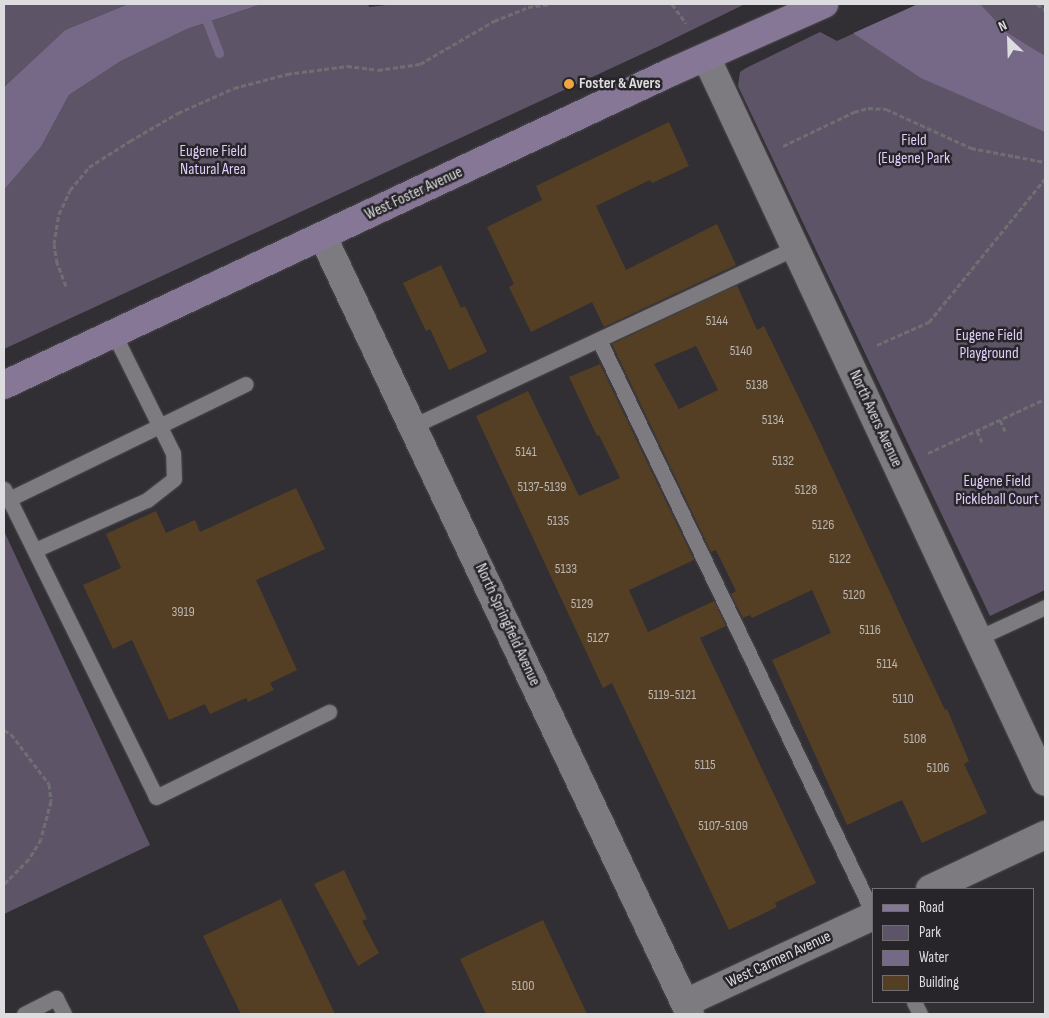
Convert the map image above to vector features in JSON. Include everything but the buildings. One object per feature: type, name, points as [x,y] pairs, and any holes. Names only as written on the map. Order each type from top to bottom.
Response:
[{"type":"main road","name":"West Foster Avenue","points":[[4,385],[706,57],[824,4]]},
{"type":"street","name":"North Avers Avenue","points":[[706,57],[1045,782]]},
{"type":"street","name":"North Springfield Avenue","points":[[323,237],[687,1009]]},
{"type":"street","points":[[932,888],[1045,835]]},
{"type":"street","name":"West Carmen Avenue","points":[[687,1009],[872,916]]},
{"type":"lane","points":[[413,426],[795,248]]},
{"type":"lane","points":[[35,550],[147,500],[174,479],[174,453],[114,334]]},
{"type":"lane","points":[[599,340],[872,913]]},
{"type":"lane","points":[[246,384],[6,494],[156,797],[329,712]]},
{"type":"lane","points":[[978,638],[1045,607]]},
{"type":"lane","points":[[24,1014],[56,998],[64,1014]]},
{"type":"path","points":[[66,286],[57,263],[54,244],[59,214],[70,190],[89,167],[130,140],[178,113],[234,88],[287,74],[347,66],[378,70],[420,64],[494,21],[528,7],[550,4]]},
{"type":"path","points":[[672,4],[686,23]]},
{"type":"path","points":[[1038,4],[1045,10]]},
{"type":"path","points":[[783,146],[854,112],[868,108],[886,110],[971,148],[1045,162]]},
{"type":"path","points":[[877,345],[929,322],[1045,178]]},
{"type":"path","points":[[928,453],[1045,399]]},
{"type":"path","points":[[1000,420],[1005,431]]},
{"type":"path","points":[[977,431],[982,442]]},
{"type":"path","points":[[4,730],[11,734],[49,784],[51,801],[41,839],[29,859],[4,884]]},
{"type":"green space","points":[[4,4],[128,4],[65,30],[4,87]]},
{"type":"green space","name":"Eugene Field Natural Area","points":[[262,4],[368,4],[369,7],[395,4],[745,4],[657,47],[4,349],[4,190],[41,147],[69,95],[121,61],[187,29]]},
{"type":"green space","name":"Field (Eugene) Park","points":[[918,4],[1045,4],[1045,590],[990,616],[738,86],[740,72],[746,68],[820,32],[837,41]]},
{"type":"green space","points":[[4,531],[150,845],[4,914]]},
{"type":"water","points":[[128,4],[262,4],[187,29],[121,61],[69,95],[41,147],[4,190],[4,87],[65,30]]},
{"type":"water","points":[[809,4],[980,4],[1006,32],[1045,56],[1045,132],[921,78]]},
{"type":"pier","points":[[807,4],[918,4],[849,35]]},
{"type":"waterway","points":[[203,11],[219,53]]},
{"type":"place","name":"Foster & Avers","points":[[569,84]]},
{"type":"park label","name":"Eugene Field Playground","points":[[989,345]]},
{"type":"park label","name":"Eugene Field Pickleball Court","points":[[997,491]]}]
